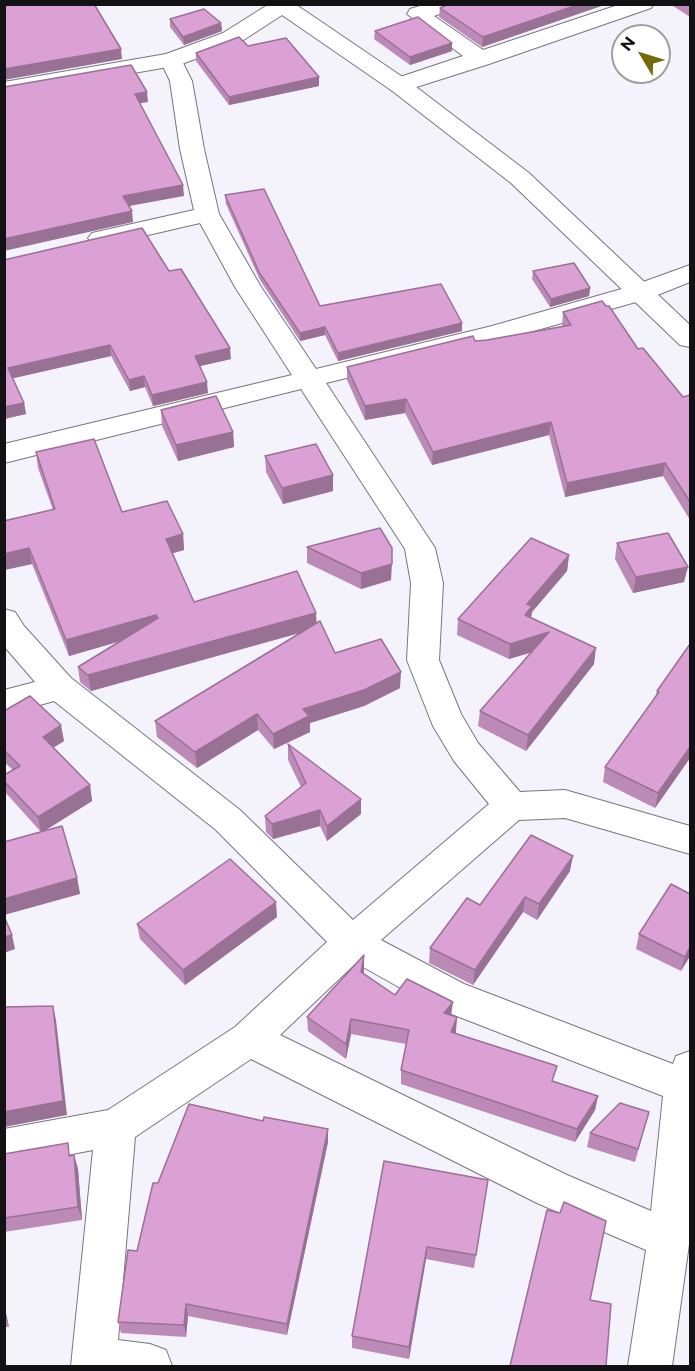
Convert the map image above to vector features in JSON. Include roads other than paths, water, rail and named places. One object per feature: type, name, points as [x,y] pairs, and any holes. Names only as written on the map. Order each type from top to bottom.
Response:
[{"type":"street","points":[[449,4],[418,14],[481,59]]},
{"type":"street","points":[[399,85],[644,4]]},
{"type":"street","points":[[4,89],[171,60],[231,38],[282,5],[399,85],[520,178],[690,339]]},
{"type":"street","points":[[171,60],[181,81],[192,149],[207,214],[248,287],[420,548],[427,583],[423,660],[446,717],[466,752],[511,806]]},
{"type":"street","points":[[83,242],[207,214]]},
{"type":"street","points":[[4,454],[442,347],[642,292],[690,273]]},
{"type":"street","points":[[4,620],[13,634],[59,687],[228,820],[352,943],[450,996],[687,1078],[669,1239],[650,1366]]},
{"type":"street","points":[[4,703],[59,687]]},
{"type":"street","points":[[4,1148],[116,1127],[249,1039],[352,943],[511,806],[565,804],[690,840]]},
{"type":"street","points":[[249,1039],[552,1189],[669,1239]]},
{"type":"street","points":[[116,1127],[94,1363],[150,1366]]}]
